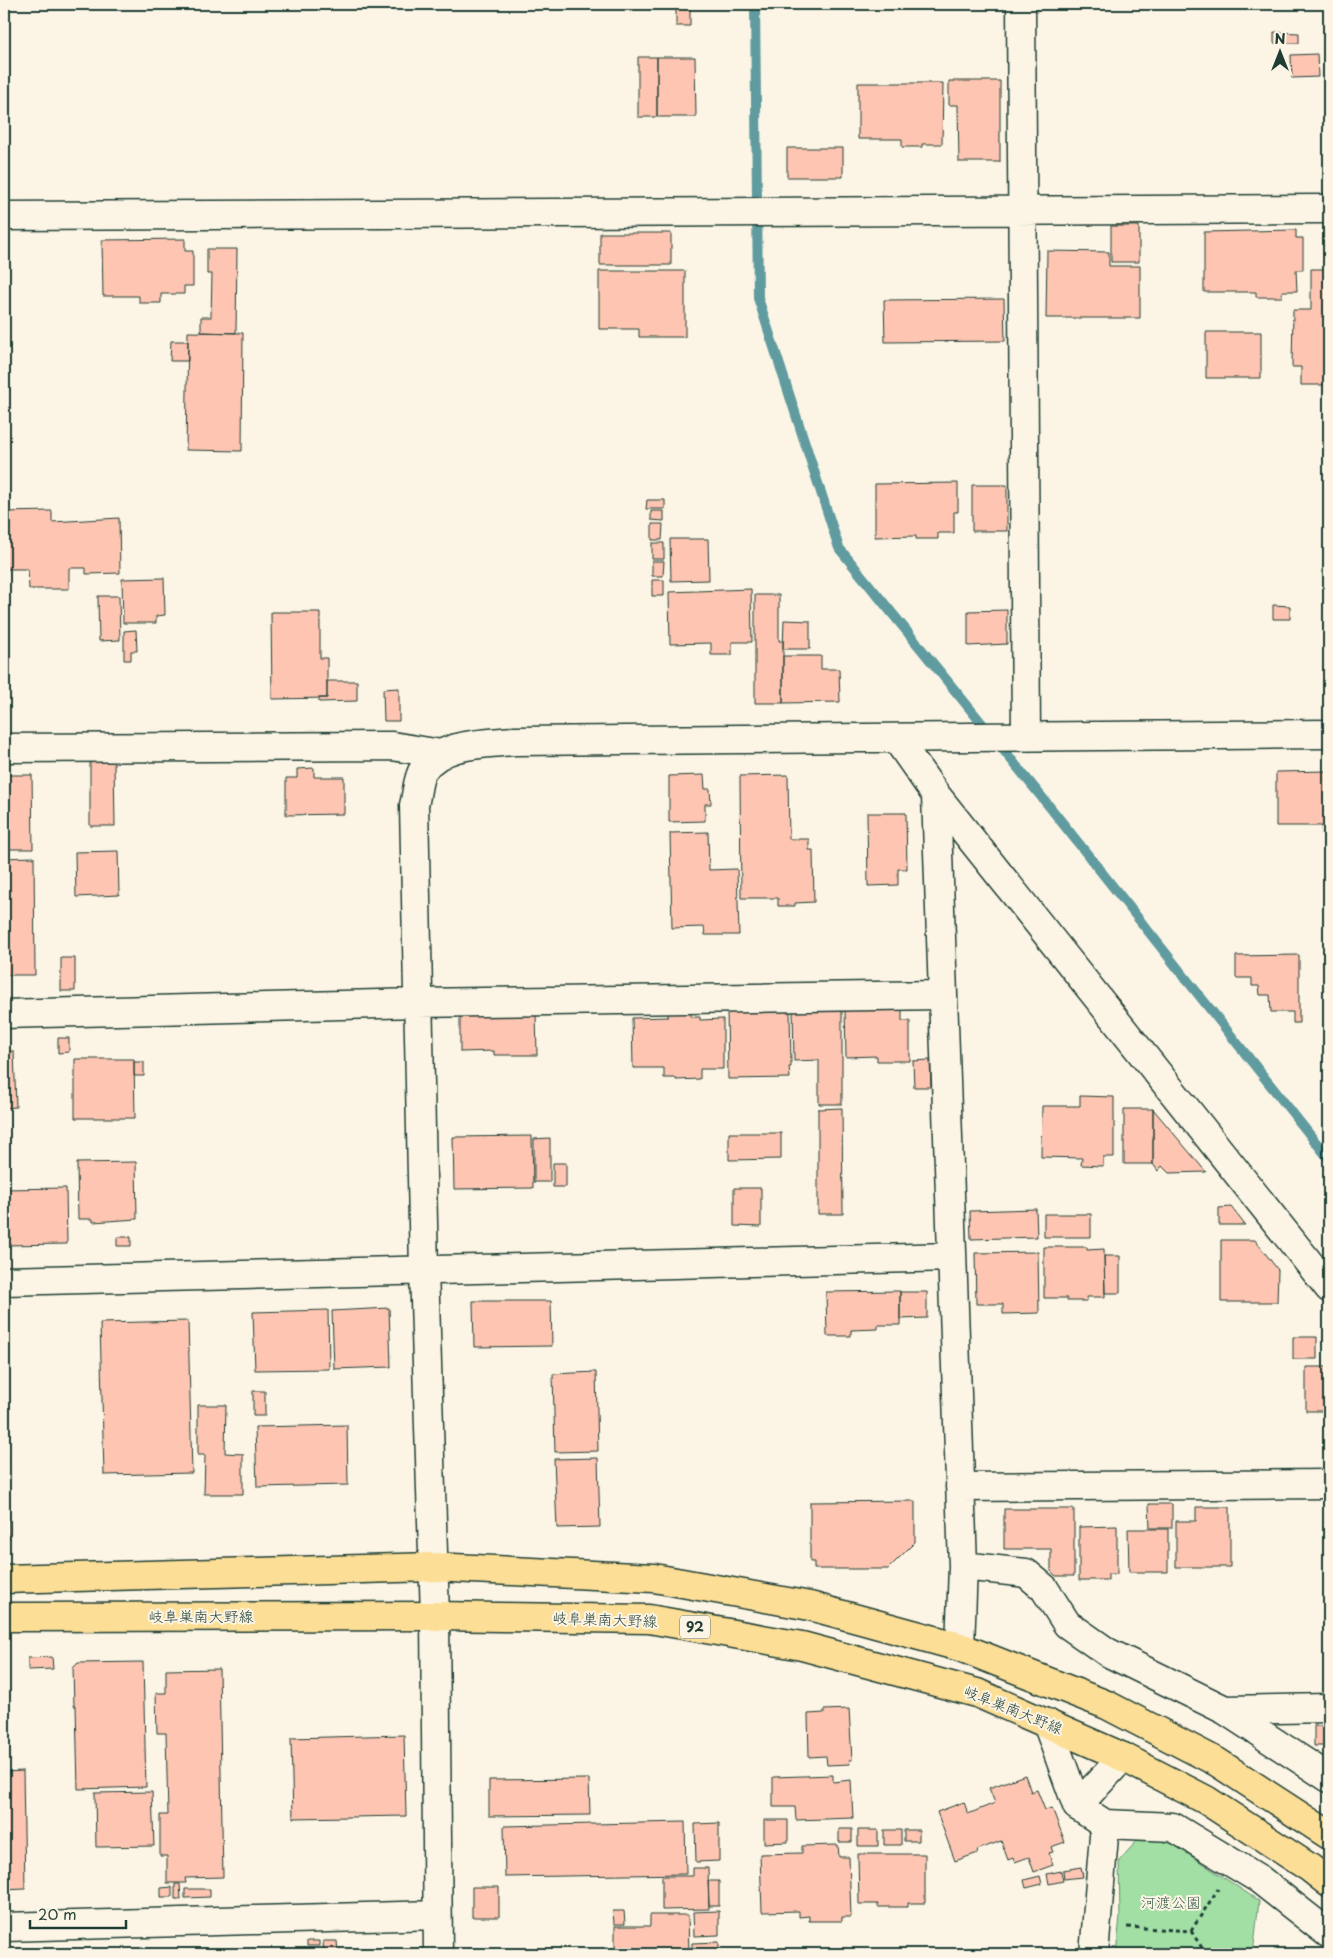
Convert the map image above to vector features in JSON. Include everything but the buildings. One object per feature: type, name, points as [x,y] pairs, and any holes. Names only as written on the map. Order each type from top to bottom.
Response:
[{"type":"main road","points":[[4,1579],[433,1567],[654,1578],[810,1606],[960,1647],[1107,1705],[1217,1762],[1329,1835]]},
{"type":"main road","name":"岐阜巣南大野線","points":[[4,1618],[435,1616],[649,1619],[811,1648],[977,1693],[1123,1757],[1206,1800],[1310,1868],[1329,1883]]},
{"type":"street","points":[[1021,4],[1023,736]]},
{"type":"street","points":[[4,216],[1329,209]]},
{"type":"street","points":[[438,1954],[435,1616],[417,1003],[414,805],[422,771],[441,754],[469,745],[514,741],[1329,734]]},
{"type":"street","points":[[896,738],[936,795],[1329,1288]]},
{"type":"street","points":[[4,748],[392,746],[441,754]]},
{"type":"street","points":[[936,795],[963,1566],[960,1647]]},
{"type":"street","points":[[4,1014],[417,1003],[942,995]]},
{"type":"street","points":[[4,1281],[952,1257]]},
{"type":"street","points":[[960,1487],[1329,1484]]},
{"type":"street","points":[[963,1566],[1026,1573],[1044,1588],[1067,1624],[1107,1652],[1225,1710],[1329,1778]]},
{"type":"street","points":[[1225,1710],[1329,1708]]},
{"type":"street","points":[[1047,1723],[1077,1806],[1105,1824],[1173,1826],[1259,1879],[1329,1934]]},
{"type":"street","points":[[1077,1806],[1123,1757]]},
{"type":"street","points":[[1094,1954],[1105,1824]]},
{"type":"street","points":[[4,1927],[437,1914]]},
{"type":"path","points":[[1191,1931],[1234,1864]]},
{"type":"path","points":[[1096,1925],[1191,1931]]},
{"type":"path","points":[[1191,1931],[1206,1954]]},
{"type":"green space","name":"河渡公園","points":[[1141,1836],[1173,1844],[1259,1901],[1253,1954],[1116,1954],[1120,1917],[1119,1861]]},
{"type":"waterway","points":[[755,4],[758,298],[839,548],[1049,806],[1329,1159]]}]
